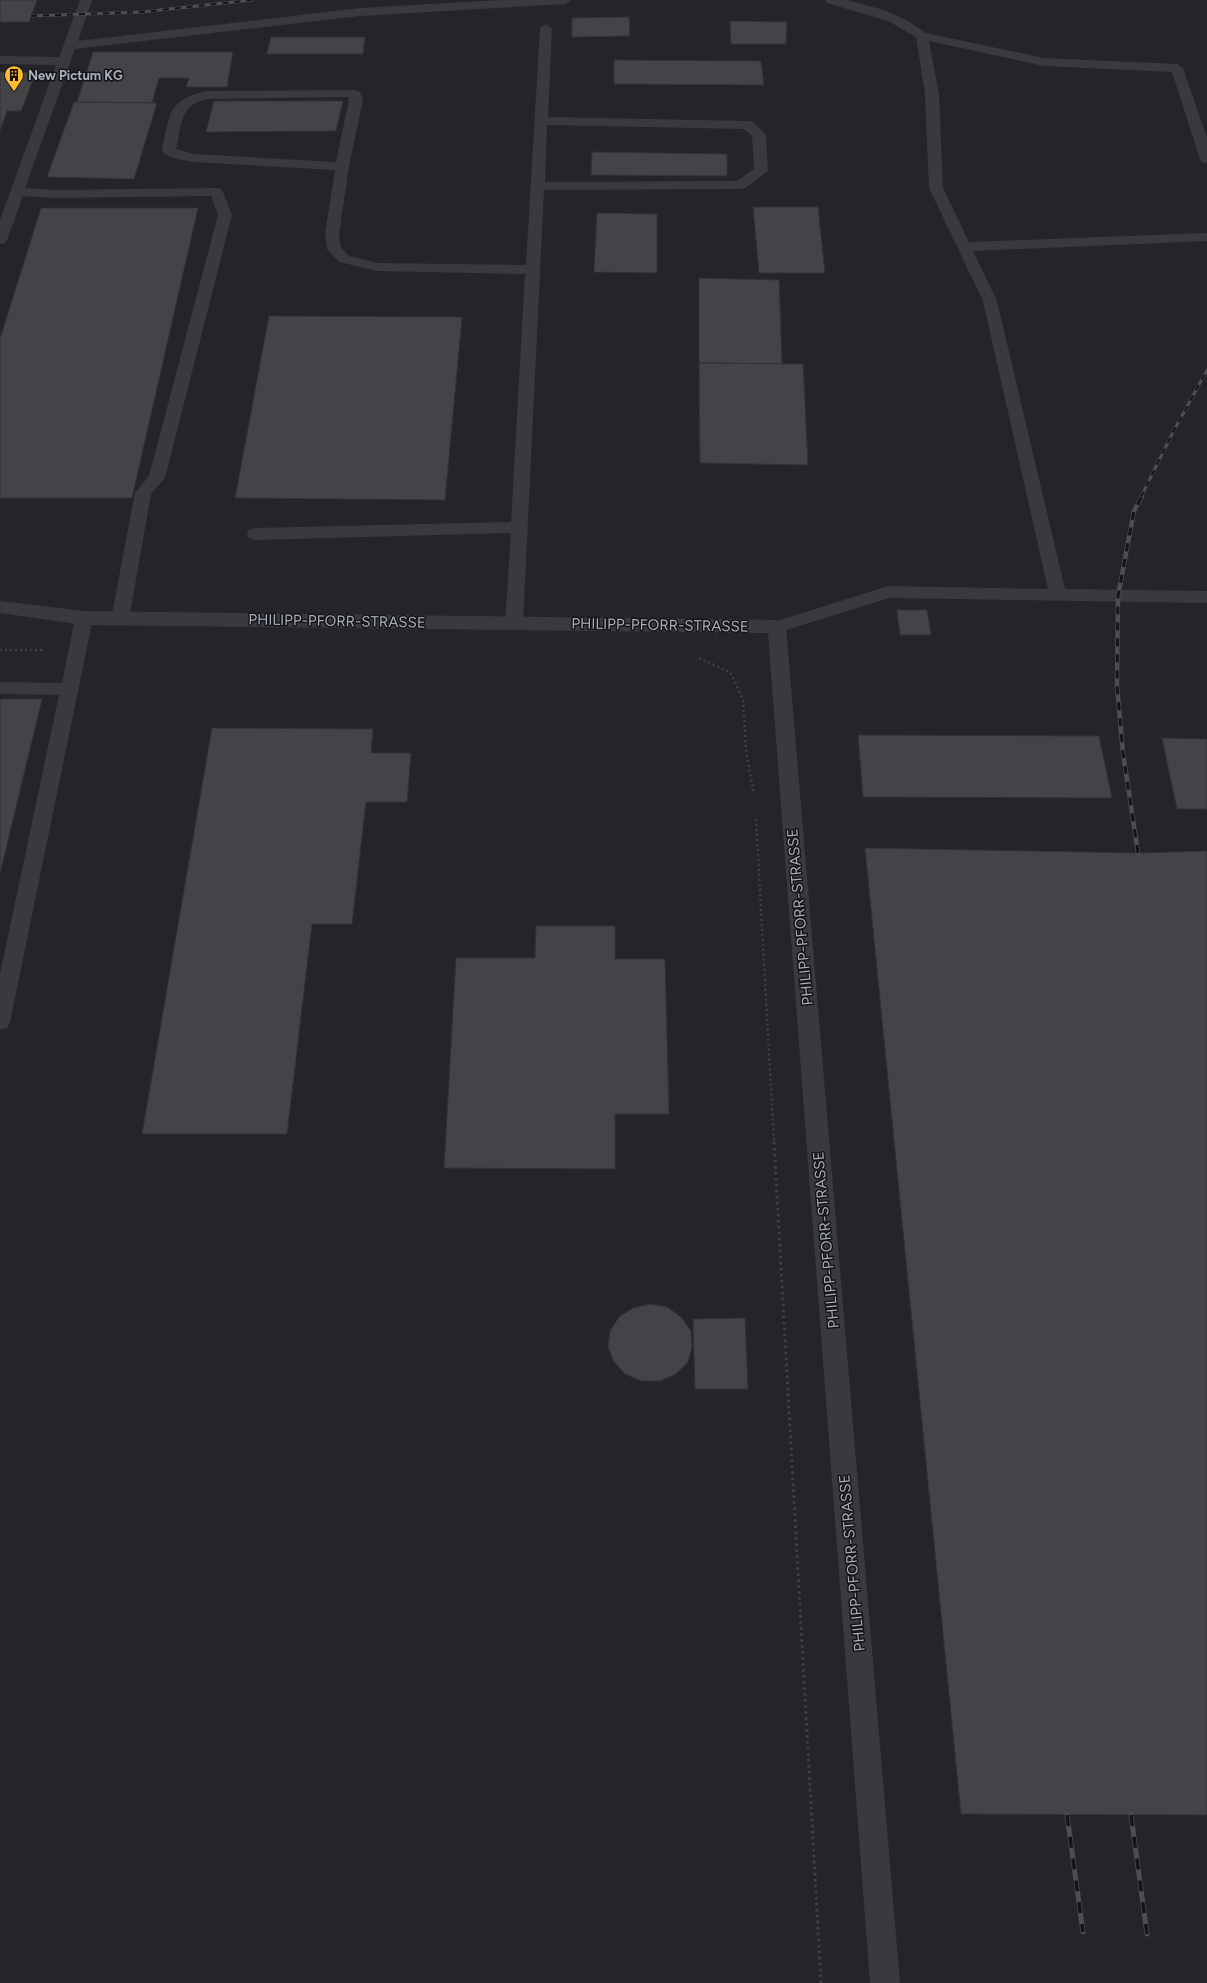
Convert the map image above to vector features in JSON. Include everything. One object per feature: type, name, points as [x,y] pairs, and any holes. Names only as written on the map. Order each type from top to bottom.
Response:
[{"type":"street","name":"PHILIPP-PFORR-STRASSE","points":[[0,607],[84,618],[120,619],[777,627],[885,1983]]},
{"type":"lane","points":[[0,240],[86,0]]},
{"type":"lane","points":[[69,46],[360,12],[565,0]]},
{"type":"lane","points":[[831,0],[897,20],[916,29],[922,36],[932,94],[936,188],[991,308],[1006,364],[1058,595]]},
{"type":"lane","points":[[514,623],[546,28]]},
{"type":"lane","points":[[922,36],[1044,62],[1177,68],[1207,159]]},
{"type":"lane","points":[[0,60],[64,61]]},
{"type":"lane","points":[[342,166],[194,158],[180,155],[170,150],[176,119],[182,104],[191,99],[206,95],[350,93],[355,95],[356,100],[342,166],[332,234],[334,249],[344,259],[358,264],[378,267],[534,270]]},
{"type":"lane","points":[[538,186],[740,185],[761,171],[759,135],[748,125],[542,121]]},
{"type":"lane","points":[[17,192],[53,194],[216,192],[225,215],[157,478],[143,493],[120,619]]},
{"type":"lane","points":[[964,247],[1207,237]]},
{"type":"lane","points":[[255,534],[519,527]]},
{"type":"lane","points":[[777,627],[888,592],[1207,597]]},
{"type":"lane","points":[[0,1022],[84,618]]},
{"type":"lane","points":[[0,688],[70,689]]},
{"type":"path","points":[[0,650],[77,649]]},
{"type":"path","points":[[697,658],[710,660],[730,672],[744,699],[746,750],[754,796]]},
{"type":"path","points":[[755,811],[821,1983]]},
{"type":"shaded area","points":[[0,0],[1207,0],[1207,1983],[0,1983]]},
{"type":"building","points":[[0,0],[37,0],[29,22],[0,22]]},
{"type":"building","points":[[629,17],[630,36],[572,37],[572,18]]},
{"type":"building","points":[[730,21],[787,22],[786,44],[731,44]]},
{"type":"building","points":[[271,37],[365,37],[363,54],[267,54]]},
{"type":"building","points":[[93,52],[233,52],[227,87],[186,87],[189,78],[159,78],[152,103],[77,102]]},
{"type":"building","points":[[614,60],[761,61],[764,85],[614,84]]},
{"type":"building","name":"New Pictum KG","points":[[0,72],[36,72],[21,111],[7,111],[0,131]]},
{"type":"building","points":[[214,101],[343,101],[336,131],[206,132]]},
{"type":"building","points":[[74,102],[157,103],[134,179],[47,177]]},
{"type":"building","points":[[592,152],[727,154],[727,176],[591,175]]},
{"type":"building","points":[[753,207],[818,207],[825,273],[759,273]]},
{"type":"building","points":[[41,208],[198,208],[132,498],[0,498],[0,339]]},
{"type":"building","points":[[597,213],[657,214],[657,273],[594,272]]},
{"type":"building","points":[[699,278],[779,280],[782,364],[699,363]]},
{"type":"building","points":[[269,316],[462,317],[445,500],[235,498]]},
{"type":"building","points":[[699,363],[803,364],[808,465],[700,463]]},
{"type":"building","points":[[897,610],[927,610],[931,635],[900,635]]},
{"type":"building","points":[[0,699],[42,699],[0,874]]},
{"type":"building","points":[[212,728],[373,729],[371,753],[411,753],[407,802],[366,802],[352,924],[312,924],[287,1134],[142,1134]]},
{"type":"building","points":[[858,735],[1099,736],[1112,798],[863,797]]},
{"type":"building","points":[[1162,738],[1207,739],[1207,809],[1177,809]]},
{"type":"building","points":[[865,848],[1138,853],[1207,851],[1207,1815],[961,1814]]},
{"type":"building","points":[[536,926],[615,926],[615,959],[665,959],[669,1114],[615,1114],[615,1169],[444,1168],[456,958],[535,958]]},
{"type":"building","points":[[650,1304],[667,1307],[681,1317],[691,1331],[692,1347],[688,1362],[676,1374],[660,1381],[642,1381],[625,1374],[614,1362],[608,1347],[610,1331],[619,1317],[633,1308]]},
{"type":"building","points":[[745,1318],[748,1389],[695,1389],[693,1319]]},
{"type":"railway","points":[[31,16],[142,12],[252,0]]},
{"type":"railway","points":[[1141,497],[1172,434],[1207,370]]},
{"type":"railway","points":[[1138,853],[1123,753],[1117,686],[1118,596],[1134,511],[1142,496]]},
{"type":"railway","points":[[1067,1815],[1083,1932]]},
{"type":"railway","points":[[1131,1815],[1147,1934]]},
{"type":"place","name":"New Pictum KG","points":[[14,92]]}]
